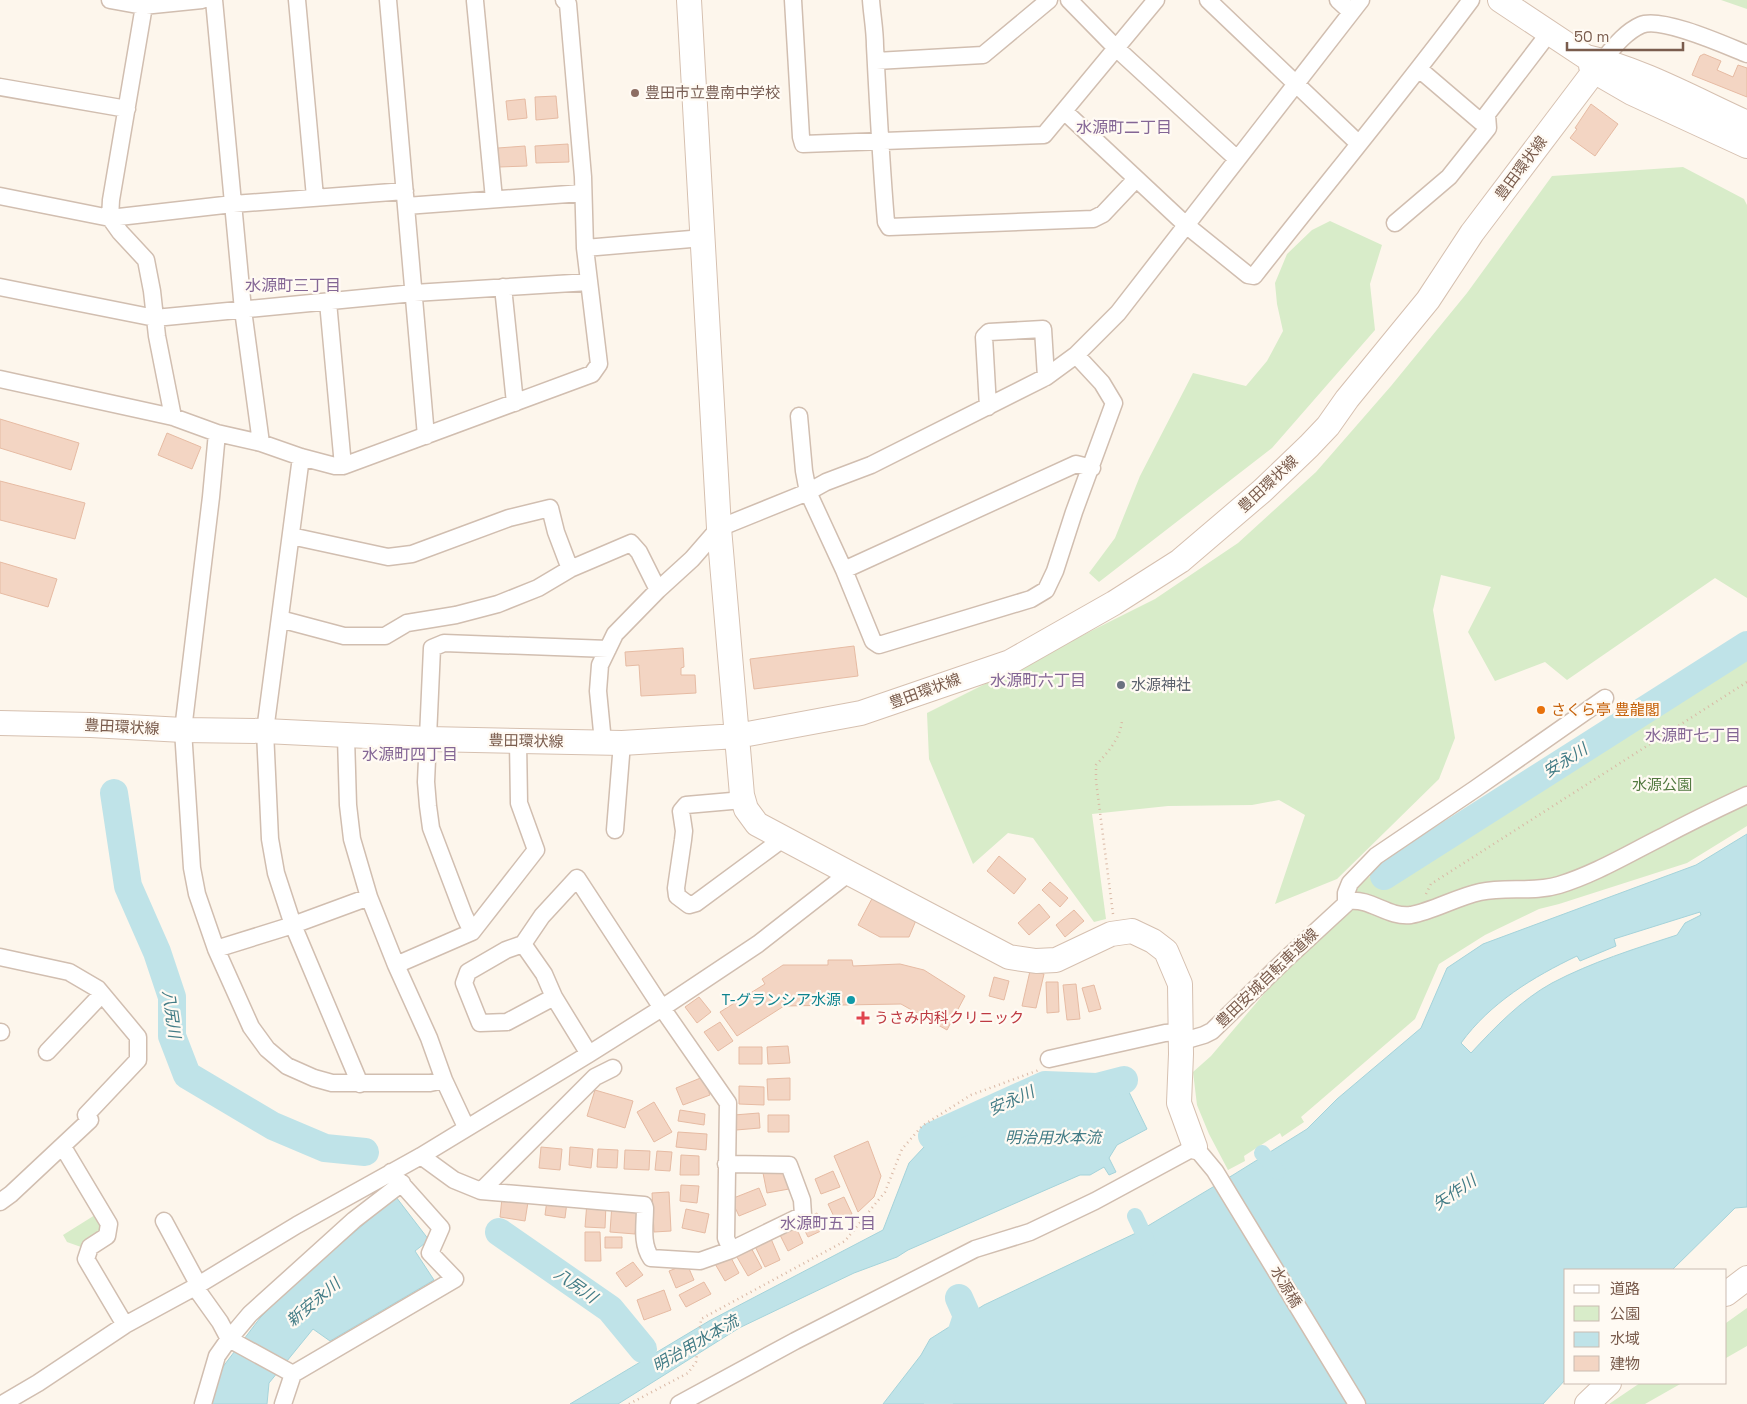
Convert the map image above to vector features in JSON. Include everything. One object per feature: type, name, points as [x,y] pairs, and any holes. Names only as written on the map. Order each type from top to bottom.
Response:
[{"type":"main road","points":[[689,0],[719,528],[743,800],[746,809],[758,824],[849,874],[1009,957],[1036,962],[1056,960],[1111,934],[1132,931],[1152,941],[1166,951],[1180,984],[1179,1103],[1195,1148]]},
{"type":"main road","points":[[1500,0],[1594,63],[1632,92],[1747,146]]},
{"type":"main road","points":[[1594,63],[1645,77],[1747,123]]},
{"type":"main road","name":"豊田環状線","points":[[0,723],[265,731],[346,737],[428,740],[613,743],[737,736],[861,713],[1010,662],[1114,603],[1180,561],[1262,491],[1328,426],[1347,399],[1428,300],[1472,233],[1594,63]]},
{"type":"main road","points":[[1727,1293],[1747,1278]]},
{"type":"main road","points":[[1586,1404],[1608,1384]]},
{"type":"street","points":[[110,0],[144,3],[202,0]]},
{"type":"street","points":[[214,0],[243,310],[261,444]]},
{"type":"street","points":[[297,0],[315,197]]},
{"type":"street","points":[[388,0],[426,436]]},
{"type":"street","points":[[462,0],[484,0]]},
{"type":"street","points":[[476,0],[494,199]]},
{"type":"street","points":[[0,379],[173,416],[217,433],[335,466],[343,466],[592,374],[599,364],[586,248],[582,194],[583,177],[568,4],[564,0]]},
{"type":"street","points":[[793,0],[800,137],[804,144],[1044,135],[1156,0]]},
{"type":"street","points":[[871,0],[886,222],[889,227],[1093,219],[1103,214],[1136,179]]},
{"type":"street","points":[[876,62],[983,55],[1049,0]]},
{"type":"street","points":[[1069,0],[1116,48],[1236,159]]},
{"type":"street","points":[[1208,0],[1358,143]]},
{"type":"street","points":[[615,830],[613,743],[598,691],[600,665],[615,634],[658,590],[692,559],[719,528],[808,492],[826,482],[871,465],[1046,377],[1076,356],[1118,313],[1356,6],[1338,0]]},
{"type":"street","points":[[1064,111],[1186,225],[1248,275],[1254,276],[1358,143],[1419,69],[1471,0]]},
{"type":"street","points":[[144,3],[111,200],[110,218],[120,232],[146,260],[173,416]]},
{"type":"street","points":[[1594,63],[1642,24],[1667,24],[1714,40],[1747,54]]},
{"type":"street","points":[[1419,69],[1482,122],[1550,33]]},
{"type":"street","points":[[0,87],[127,109]]},
{"type":"street","points":[[1395,223],[1449,177],[1488,128],[1487,115]]},
{"type":"street","points":[[0,196],[110,218],[315,197],[494,199],[582,194]]},
{"type":"street","points":[[586,248],[702,238]]},
{"type":"street","points":[[0,287],[155,318],[414,293],[589,282]]},
{"type":"street","points":[[503,287],[515,403]]},
{"type":"street","points":[[328,302],[343,466]]},
{"type":"street","points":[[988,407],[984,337],[989,332],[1042,329],[1046,377]]},
{"type":"street","points":[[800,416],[804,472],[808,492],[844,570],[873,641],[879,645],[1031,599],[1046,590],[1056,571],[1074,512],[1092,468],[1114,403],[1102,383],[1076,356]]},
{"type":"street","points":[[217,433],[183,730],[192,868],[197,894],[216,949],[251,1027],[267,1049],[287,1066],[314,1078],[332,1083],[430,1083],[444,1080]]},
{"type":"street","points":[[301,457],[265,731],[270,839],[276,873],[293,925],[360,1084]]},
{"type":"street","points":[[844,570],[1076,464],[1092,468]]},
{"type":"street","points":[[291,536],[360,552],[388,556],[412,554],[509,518],[550,508],[556,532],[570,569]]},
{"type":"street","points":[[280,619],[344,636],[385,636],[407,624],[456,615],[498,604],[538,588],[570,569],[631,543],[639,552],[658,590]]},
{"type":"street","points":[[472,932],[431,828],[426,782],[432,648],[444,643],[608,649]]},
{"type":"street","points":[[1605,698],[1376,856],[1350,883],[1346,893],[1346,903],[1359,900],[1393,913],[1412,915],[1483,891],[1541,890],[1558,886],[1585,876],[1747,794]]},
{"type":"street","points":[[346,737],[348,805],[352,839],[369,897],[396,965],[429,1038],[444,1080],[466,1127]]},
{"type":"street","points":[[396,965],[472,932],[536,850],[519,803],[518,741]]},
{"type":"street","points":[[743,800],[686,805],[681,811],[684,831],[676,888],[677,896],[689,904],[696,904],[784,838]]},
{"type":"street","points":[[203,1404],[217,1356],[250,1314],[354,1220],[396,1177],[421,1156],[662,1008],[758,944],[849,874]]},
{"type":"street","points":[[554,997],[507,1022],[480,1023],[464,983],[468,972],[506,950],[522,944],[542,916],[577,878],[662,1008],[728,1103],[726,1238],[731,1250]]},
{"type":"street","points":[[216,949],[293,925],[369,897]]},
{"type":"street","name":"豊田安城自転車道線","points":[[1044,1064],[1166,1033],[1181,1037],[1204,1035],[1212,1031],[1346,903]]},
{"type":"street","points":[[522,944],[544,974],[554,997],[589,1054]]},
{"type":"street","points":[[0,958],[69,972],[98,989],[138,1037],[138,1060],[86,1115],[90,1120],[63,1147],[0,1202]]},
{"type":"street","points":[[47,1052],[102,994]]},
{"type":"street","points":[[481,1191],[595,1077],[613,1068]]},
{"type":"street","points":[[63,1147],[110,1224],[107,1236],[90,1246],[86,1259],[125,1325]]},
{"type":"street","points":[[679,1404],[795,1341],[975,1249],[1030,1232],[1095,1202],[1195,1148]]},
{"type":"street","name":"水源橋","points":[[1195,1148],[1215,1171],[1357,1404]]},
{"type":"street","points":[[421,1156],[454,1180],[481,1191],[644,1205],[645,1244],[651,1258],[700,1261],[731,1250],[802,1215],[802,1200],[789,1165],[726,1164]]},
{"type":"street","points":[[2,1404],[38,1383],[125,1325],[197,1286],[297,1225],[396,1177]]},
{"type":"street","points":[[283,1404],[293,1374],[455,1279],[430,1253],[441,1228],[396,1177]]},
{"type":"street","points":[[164,1221],[197,1286],[229,1340],[293,1374]]},
{"type":"path","points":[[1423,899],[1431,884],[1747,682]]},
{"type":"path","points":[[1113,921],[1096,765],[1110,750],[1121,731],[1122,722]]},
{"type":"path","points":[[629,1404],[688,1373],[696,1362],[701,1319],[845,1241],[885,1192],[902,1149],[922,1126],[971,1096],[1030,1072],[1044,1064]]},
{"type":"green space","points":[[1721,0],[1747,0],[1747,9]]},
{"type":"green space","points":[[1683,167],[1744,199],[1747,205],[1747,598],[1715,578],[1567,680],[1545,662],[1495,681],[1468,632],[1491,587],[1441,575],[1433,610],[1455,738],[1439,779],[1337,879],[1275,904],[1305,815],[1279,800],[1252,805],[1168,806],[1092,814],[1106,919],[1094,922],[1033,838],[1008,833],[973,864],[929,759],[927,713],[1155,599],[1238,543],[1316,472],[1391,386],[1467,293],[1552,176]]},
{"type":"green space","points":[[1330,221],[1382,245],[1370,284],[1375,330],[1272,448],[1099,582],[1089,573],[1115,538],[1140,476],[1193,373],[1246,386],[1267,361],[1283,331],[1275,283],[1287,254],[1312,230]]},
{"type":"green space","name":"水源公園","points":[[1747,637],[1747,826],[1687,863],[1539,909],[1485,935],[1439,964],[1415,1019],[1301,1117],[1304,1122],[1282,1137],[1280,1133],[1244,1156],[1245,1161],[1228,1170],[1209,1134],[1197,1105],[1193,1072],[1211,1056],[1356,886],[1471,806],[1535,771]]},
{"type":"green space","points":[[95,1215],[101,1225],[100,1231],[84,1240],[81,1247],[67,1242],[63,1235]]},
{"type":"green space","points":[[1747,1308],[1747,1346],[1727,1357],[1727,1322]]},
{"type":"green space","points":[[1639,1384],[1680,1384],[1645,1404],[1609,1404]]},
{"type":"water","name":"矢作川","points":[[1747,834],[1747,1207],[1735,1208],[1673,1269],[1564,1269],[1564,1381],[1543,1404],[883,1404],[921,1355],[930,1339],[984,1305],[1136,1233],[1307,1129],[1337,1099],[1421,1028],[1447,968],[1483,944],[1696,865]],"holes":[[[1700,912],[1701,915],[1685,923],[1677,935],[1598,962],[1552,983],[1530,997],[1509,1015],[1471,1053],[1461,1043],[1485,1015],[1499,1003],[1544,973],[1577,956],[1580,961],[1616,946],[1614,939]]]},
{"type":"water","name":"明治用水本流","points":[[1126,1086],[1147,1129],[1117,1145],[1109,1158],[1116,1172],[1109,1175],[1104,1167],[1090,1175],[1080,1175],[908,1250],[897,1257],[854,1273],[739,1328],[618,1404],[570,1404],[709,1321],[883,1230],[909,1163],[924,1147],[1040,1095],[1056,1090],[1089,1094],[1106,1093]]},
{"type":"water","name":"新安永川","points":[[396,1197],[429,1240],[415,1251],[434,1280],[330,1341],[313,1329],[269,1383],[267,1404],[208,1404],[222,1368],[260,1318],[298,1280]]},
{"type":"building","points":[[1704,54],[1721,61],[1717,70],[1733,77],[1738,65],[1747,68],[1747,97],[1692,75],[1700,56]]},
{"type":"building","points":[[556,96],[558,118],[536,120],[535,97]]},
{"type":"building","points":[[525,99],[527,118],[508,120],[506,101]]},
{"type":"building","points":[[1591,104],[1618,124],[1595,156],[1570,138]]},
{"type":"building","points":[[568,144],[569,162],[536,163],[535,146]]},
{"type":"building","points":[[525,146],[527,166],[499,167],[498,148]]},
{"type":"building","points":[[0,419],[79,443],[71,470],[0,448]]},
{"type":"building","points":[[167,433],[201,447],[192,469],[158,455]]},
{"type":"building","points":[[0,481],[85,503],[75,539],[0,520]]},
{"type":"building","points":[[0,562],[57,579],[48,607],[0,593]]},
{"type":"building","points":[[854,646],[858,676],[754,689],[750,659]]},
{"type":"building","points":[[683,648],[684,667],[681,668],[681,675],[695,675],[696,693],[641,696],[639,665],[626,666],[625,652]]},
{"type":"building","name":"水源神社","points":[[1124,682],[1126,687],[1119,689],[1117,684]]},
{"type":"building","points":[[999,856],[1026,879],[1014,894],[987,871]]},
{"type":"building","points":[[1050,882],[1068,898],[1060,907],[1042,890]]},
{"type":"building","points":[[875,893],[917,918],[909,937],[880,937],[858,925]]},
{"type":"building","points":[[1039,904],[1050,917],[1029,935],[1018,923]]},
{"type":"building","points":[[1074,910],[1084,921],[1065,937],[1056,925]]},
{"type":"building","name":"T-グランシア水源","points":[[828,960],[852,960],[853,966],[900,964],[924,970],[965,996],[947,1030],[901,1004],[784,1006],[737,1036],[720,1012],[765,984],[762,979],[783,965],[828,965]]},
{"type":"building","points":[[1030,971],[1044,974],[1036,1008],[1022,1006]]},
{"type":"building","points":[[994,977],[1009,981],[1004,1000],[989,996]]},
{"type":"building","points":[[1046,982],[1058,982],[1059,1012],[1047,1013]]},
{"type":"building","points":[[1076,984],[1080,1019],[1067,1020],[1063,985]]},
{"type":"building","points":[[1094,985],[1101,1009],[1089,1012],[1082,988]]},
{"type":"building","points":[[699,997],[711,1012],[697,1023],[685,1007]]},
{"type":"building","points":[[720,1022],[733,1041],[718,1051],[704,1032]]},
{"type":"building","points":[[788,1046],[790,1063],[768,1064],[767,1047]]},
{"type":"building","points":[[739,1047],[762,1047],[762,1064],[739,1064]]},
{"type":"building","points":[[703,1077],[710,1095],[683,1105],[676,1088]]},
{"type":"building","points":[[790,1078],[790,1100],[768,1100],[767,1079]]},
{"type":"building","points":[[739,1086],[764,1087],[764,1105],[739,1104]]},
{"type":"building","points":[[595,1090],[633,1101],[625,1128],[587,1116]]},
{"type":"building","points":[[654,1102],[672,1132],[654,1142],[637,1112]]},
{"type":"building","points":[[680,1110],[705,1114],[704,1125],[678,1121]]},
{"type":"building","points":[[759,1113],[760,1128],[736,1130],[734,1115]]},
{"type":"building","points":[[768,1115],[789,1115],[789,1132],[768,1132]]},
{"type":"building","points":[[678,1132],[707,1134],[706,1150],[676,1147]]},
{"type":"building","points":[[868,1141],[881,1176],[874,1197],[858,1212],[834,1156]]},
{"type":"building","points":[[541,1147],[562,1149],[560,1170],[539,1168]]},
{"type":"building","points":[[570,1147],[593,1149],[591,1168],[569,1165]]},
{"type":"building","points":[[598,1149],[618,1150],[617,1168],[597,1167]]},
{"type":"building","points":[[625,1150],[650,1151],[649,1170],[624,1169]]},
{"type":"building","points":[[657,1151],[672,1152],[670,1171],[655,1170]]},
{"type":"building","points":[[681,1155],[699,1156],[699,1175],[680,1175]]},
{"type":"building","points":[[785,1169],[789,1189],[767,1193],[763,1173]]},
{"type":"building","points":[[833,1171],[840,1187],[821,1194],[815,1179]]},
{"type":"building","points":[[681,1185],[699,1186],[697,1203],[680,1201]]},
{"type":"building","points":[[759,1188],[766,1205],[739,1216],[731,1199]]},
{"type":"building","points":[[669,1192],[671,1231],[654,1232],[652,1193]]},
{"type":"building","points":[[844,1197],[852,1214],[836,1221],[828,1204]]},
{"type":"building","points":[[502,1198],[528,1202],[525,1221],[500,1217]]},
{"type":"building","points":[[547,1200],[567,1202],[565,1218],[545,1215]]},
{"type":"building","points":[[587,1202],[606,1204],[605,1228],[585,1227]]},
{"type":"building","points":[[612,1204],[638,1207],[635,1234],[610,1232]]},
{"type":"building","points":[[686,1209],[709,1214],[705,1233],[682,1228]]},
{"type":"building","points":[[817,1213],[825,1229],[808,1237],[800,1221]]},
{"type":"building","points":[[795,1225],[803,1243],[788,1251],[779,1233]]},
{"type":"building","points":[[585,1232],[600,1232],[601,1261],[585,1261]]},
{"type":"building","points":[[769,1234],[780,1260],[765,1267],[753,1242]]},
{"type":"building","points":[[605,1237],[622,1237],[622,1248],[605,1248]]},
{"type":"building","points":[[749,1244],[762,1268],[748,1276],[734,1252]]},
{"type":"building","points":[[729,1254],[739,1273],[725,1281],[714,1262]]},
{"type":"building","points":[[633,1262],[643,1275],[626,1287],[616,1273]]},
{"type":"building","points":[[687,1264],[694,1280],[676,1288],[669,1271]]},
{"type":"building","points":[[704,1282],[711,1294],[686,1307],[679,1295]]},
{"type":"building","points":[[664,1290],[671,1310],[644,1320],[637,1300]]},
{"type":"waterway","name":"安永川","points":[[1384,876],[1747,645]]},
{"type":"waterway","name":"八尻川","points":[[114,793],[128,886],[157,952],[172,997],[172,1036],[187,1075],[273,1126],[325,1148],[365,1152]]},
{"type":"waterway","name":"安永川","points":[[932,1136],[1045,1085],[1097,1087],[1124,1080]]},
{"type":"waterway","points":[[1262,1153],[1278,1172]]},
{"type":"waterway","points":[[1135,1216],[1150,1248]]},
{"type":"waterway","name":"八尻川","points":[[499,1232],[610,1309],[643,1349]]},
{"type":"waterway","name":"安永川","points":[[938,1404],[967,1316],[959,1298]]},
{"type":"place","name":"豊田市立豊南中学校","points":[[635,93]]},
{"type":"place","name":"水源神社","points":[[1121,685]]},
{"type":"place","name":"さくら亭 豊龍閣","points":[[1541,710]]},
{"type":"place","name":"T-グランシア水源","points":[[851,1000]]},
{"type":"place","name":"うさみ内科クリニック","points":[[863,1018]]},
{"type":"district","name":"水源町二丁目","points":[[1124,127]]},
{"type":"district","name":"水源町三丁目","points":[[293,285]]},
{"type":"district","name":"水源町六丁目","points":[[1038,680]]},
{"type":"district","name":"水源町七丁目","points":[[1693,735]]},
{"type":"district","name":"水源町四丁目","points":[[410,754]]},
{"type":"district","name":"水源町五丁目","points":[[828,1223]]}]
